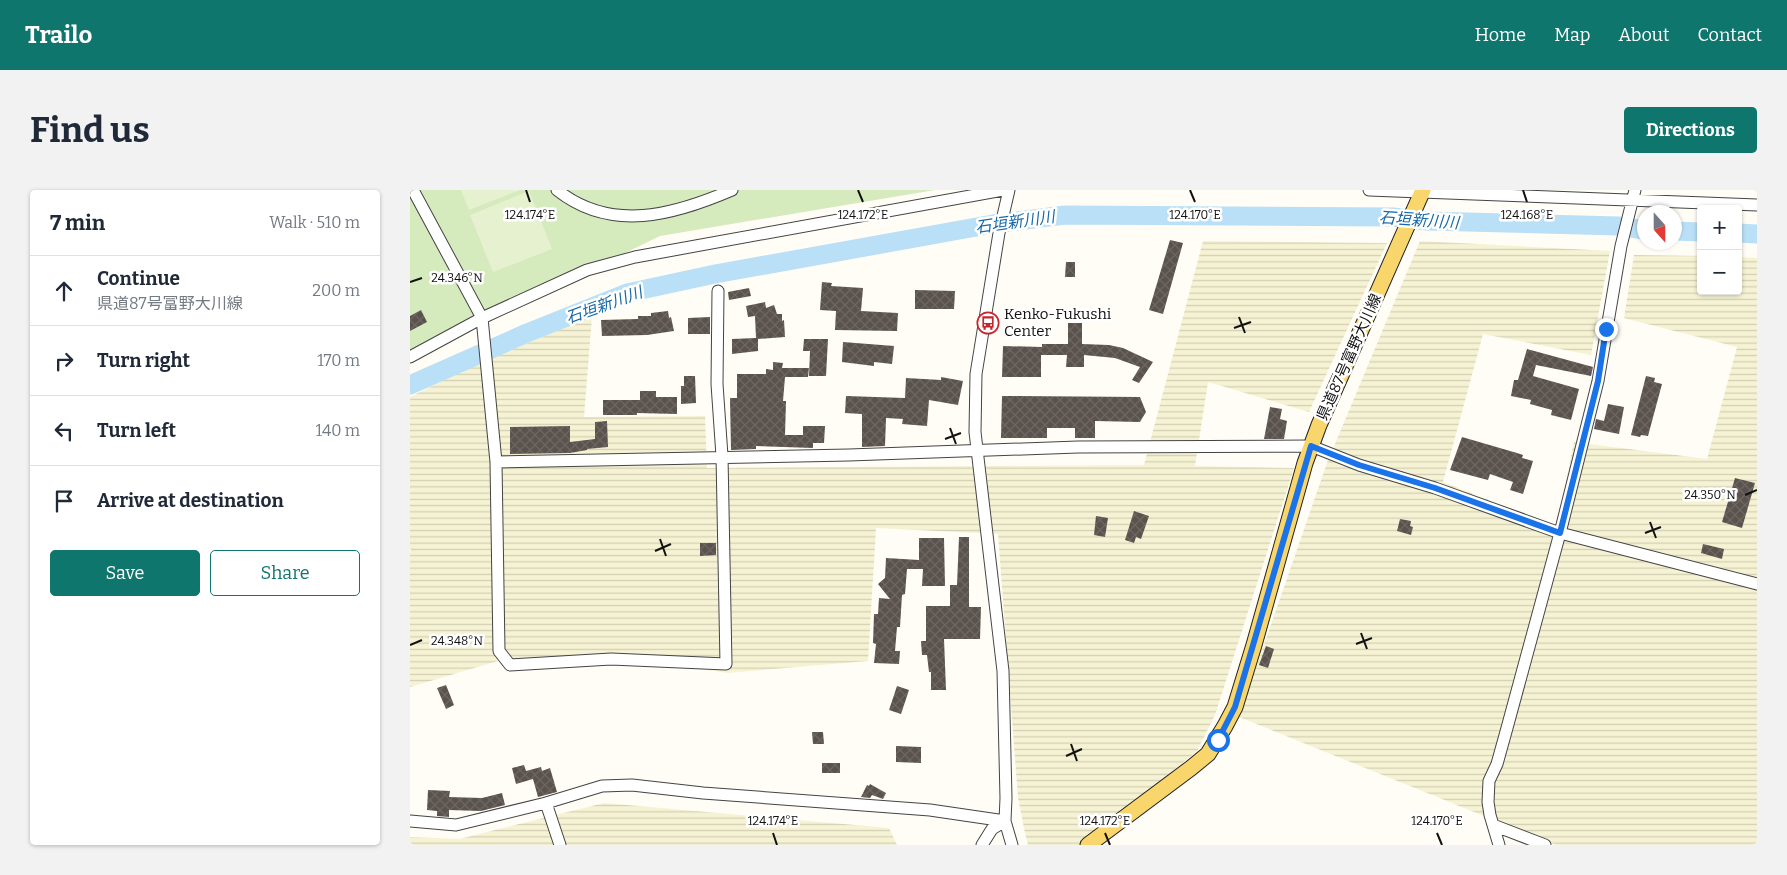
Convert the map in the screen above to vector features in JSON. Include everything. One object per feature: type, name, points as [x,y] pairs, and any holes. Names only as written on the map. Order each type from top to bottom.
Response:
[{"type":"main road","name":"県道87号富野大川線","points":[[1088,845],[1208,754],[1222,733],[1235,707],[1311,446],[1422,191]]},
{"type":"street","points":[[413,190],[482,318],[496,462],[499,652],[510,665],[611,659],[726,664],[722,456],[717,384],[718,291]]},
{"type":"street","points":[[557,190],[569,200],[589,210],[612,215],[638,216],[663,213],[707,200],[732,190]]},
{"type":"street","points":[[410,357],[482,318],[587,270],[635,257],[1003,190]]},
{"type":"street","points":[[1009,190],[999,233],[976,374],[975,432],[1003,671],[1005,821],[1012,845]]},
{"type":"street","points":[[1369,190],[1633,195],[1757,205]]},
{"type":"street","points":[[1499,845],[1488,802],[1489,781],[1497,764],[1560,533],[1598,381],[1621,246],[1633,195]]},
{"type":"street","points":[[496,462],[978,452],[1078,447],[1311,446],[1359,465],[1435,488],[1560,533],[1757,584]]},
{"type":"street","points":[[410,821],[456,825],[546,803],[602,786],[632,785],[930,810],[1005,821]]},
{"type":"street","points":[[546,803],[560,845]]},
{"type":"street","points":[[982,845],[992,829],[1005,821]]},
{"type":"street","points":[[1493,825],[1544,845]]},
{"type":"shaded area","points":[[1203,241],[1387,243],[1309,412],[1208,382],[1195,466],[1294,468],[1215,715],[1197,751],[1082,845],[1028,845],[1018,798],[998,534],[876,528],[868,661],[728,673],[613,657],[498,661],[410,687],[410,397],[464,370],[592,316],[584,417],[705,416],[707,468],[1144,465]]},
{"type":"shaded area","points":[[1420,241],[1610,251],[1591,355],[1483,334],[1443,482],[1557,527],[1574,442],[1707,459],[1737,347],[1624,318],[1634,255],[1697,256],[1697,295],[1742,295],[1742,257],[1757,258],[1757,845],[1556,845],[1239,717],[1327,463]]},
{"type":"shaded area","points":[[604,803],[889,828],[897,845],[410,845],[410,837],[459,839]]},
{"type":"green space","points":[[410,190],[935,190],[660,236],[410,358]]},
{"type":"green space","points":[[461,190],[520,190],[469,210]]},
{"type":"green space","points":[[529,191],[552,249],[493,272],[470,215]]},
{"type":"building","points":[[1170,240],[1183,243],[1163,314],[1149,310]]},
{"type":"building","points":[[1066,262],[1075,262],[1075,277],[1065,277]]},
{"type":"building","points":[[822,282],[832,283],[831,286],[863,288],[861,311],[898,313],[897,331],[835,330],[836,311],[820,310]]},
{"type":"building","points":[[749,288],[751,296],[729,300],[728,292]]},
{"type":"building","points":[[915,290],[955,291],[954,309],[915,309]]},
{"type":"building","points":[[765,302],[766,308],[774,305],[777,314],[782,314],[785,337],[758,339],[758,351],[732,354],[732,339],[756,338],[755,316],[748,317],[746,306]]},
{"type":"building","points":[[421,310],[427,322],[410,331],[410,316]]},
{"type":"building","points":[[668,311],[674,331],[647,335],[602,336],[601,320],[638,319],[638,316],[651,316],[651,313]]},
{"type":"building","points":[[710,317],[710,334],[688,334],[688,318]]},
{"type":"building","points":[[1068,323],[1082,323],[1082,344],[1109,345],[1123,348],[1153,362],[1139,383],[1132,380],[1140,367],[1115,358],[1084,355],[1084,367],[1066,367],[1067,355],[1041,355],[1041,377],[1002,377],[1003,346],[1042,347],[1042,344],[1068,344]]},
{"type":"building","points":[[804,339],[828,339],[826,376],[809,376],[810,351],[803,351]]},
{"type":"building","points":[[843,342],[894,346],[892,364],[874,362],[874,366],[842,362]]},
{"type":"building","points":[[1527,349],[1593,367],[1591,376],[1536,365],[1533,376],[1579,389],[1571,420],[1551,415],[1552,410],[1530,404],[1531,400],[1511,396],[1514,380],[1518,380]]},
{"type":"building","points":[[773,362],[783,363],[782,368],[809,368],[808,377],[785,377],[783,401],[786,401],[785,435],[803,435],[803,426],[825,426],[824,443],[813,443],[813,448],[756,446],[756,449],[731,450],[730,398],[737,398],[737,374],[766,374],[766,369],[773,370]]},
{"type":"building","points":[[684,376],[695,376],[696,403],[681,404],[681,386],[684,386]]},
{"type":"building","points":[[1646,376],[1655,378],[1654,382],[1662,384],[1648,436],[1641,435],[1640,437],[1631,435]]},
{"type":"building","points":[[941,377],[963,381],[958,405],[929,400],[927,426],[902,424],[903,419],[886,418],[885,446],[862,447],[862,414],[845,413],[846,396],[905,398],[906,378],[941,380]]},
{"type":"building","points":[[640,391],[656,391],[656,397],[677,397],[677,414],[637,413],[637,415],[603,415],[603,400],[640,400]]},
{"type":"building","points":[[1002,396],[1140,397],[1146,412],[1140,422],[1095,421],[1095,438],[1075,438],[1075,428],[1047,428],[1047,438],[1001,438]]},
{"type":"building","points":[[1608,404],[1624,407],[1619,434],[1594,429],[1596,419],[1604,421]]},
{"type":"building","points":[[1270,407],[1282,409],[1280,419],[1287,421],[1284,439],[1264,439]]},
{"type":"building","points":[[607,421],[608,447],[570,453],[510,454],[510,427],[570,426],[570,442],[595,439],[595,422]]},
{"type":"building","points":[[1462,437],[1523,455],[1522,458],[1533,461],[1523,494],[1510,490],[1513,482],[1490,474],[1488,480],[1450,470]]},
{"type":"building","points":[[1735,478],[1755,483],[1742,528],[1722,522]]},
{"type":"building","points":[[1134,511],[1149,516],[1141,539],[1136,537],[1134,543],[1125,540]]},
{"type":"building","points":[[1096,516],[1108,518],[1105,537],[1094,535]]},
{"type":"building","points":[[1400,519],[1411,521],[1410,526],[1413,527],[1411,535],[1397,531]]},
{"type":"building","points":[[959,537],[969,537],[969,607],[981,607],[980,639],[944,639],[946,690],[931,690],[931,672],[929,672],[927,655],[922,655],[921,641],[926,641],[926,606],[950,606],[950,585],[957,585]]},
{"type":"building","points":[[919,538],[944,538],[945,586],[922,586],[923,569],[907,569],[905,594],[902,595],[900,627],[897,627],[895,651],[900,651],[899,664],[874,663],[876,644],[873,643],[874,614],[878,614],[879,598],[890,599],[878,584],[885,578],[886,558],[919,560]]},
{"type":"building","points":[[700,543],[716,543],[716,555],[700,556]]},
{"type":"building","points":[[1703,544],[1724,549],[1722,559],[1701,553]]},
{"type":"building","points":[[1266,646],[1274,649],[1268,668],[1259,665]]},
{"type":"building","points":[[446,685],[454,705],[446,709],[437,688]]},
{"type":"building","points":[[897,686],[909,690],[901,714],[889,710]]},
{"type":"building","points":[[812,732],[823,732],[824,744],[813,744]]},
{"type":"building","points":[[896,746],[921,747],[921,763],[896,762]]},
{"type":"building","points":[[822,763],[840,763],[840,773],[822,773]]},
{"type":"building","points":[[524,765],[526,771],[541,767],[542,771],[550,768],[557,792],[538,797],[533,779],[516,784],[512,768]]},
{"type":"building","points":[[870,784],[886,793],[883,799],[872,795],[870,798],[861,797],[867,785],[869,786]]},
{"type":"building","points":[[428,790],[450,791],[449,797],[482,798],[502,793],[505,805],[481,811],[449,810],[449,817],[437,816],[437,811],[427,810]]},
{"type":"waterway","name":"石垣新川川","points":[[410,385],[527,333],[627,293],[715,274],[993,224],[1065,215],[1393,217],[1427,221],[1618,226],[1637,229]]},
{"type":"waterway","name":"石垣新川川","points":[[1682,231],[1697,232]]},
{"type":"waterway","name":"石垣新川川","points":[[1742,233],[1757,234]]},
{"type":"place","name":"Kenko-Fukushi Center","points":[[988,323]]},
{"type":"route","points":[[1218,740],[1235,707],[1311,446],[1359,465],[1435,488],[1560,533],[1598,381],[1606,329]]}]
